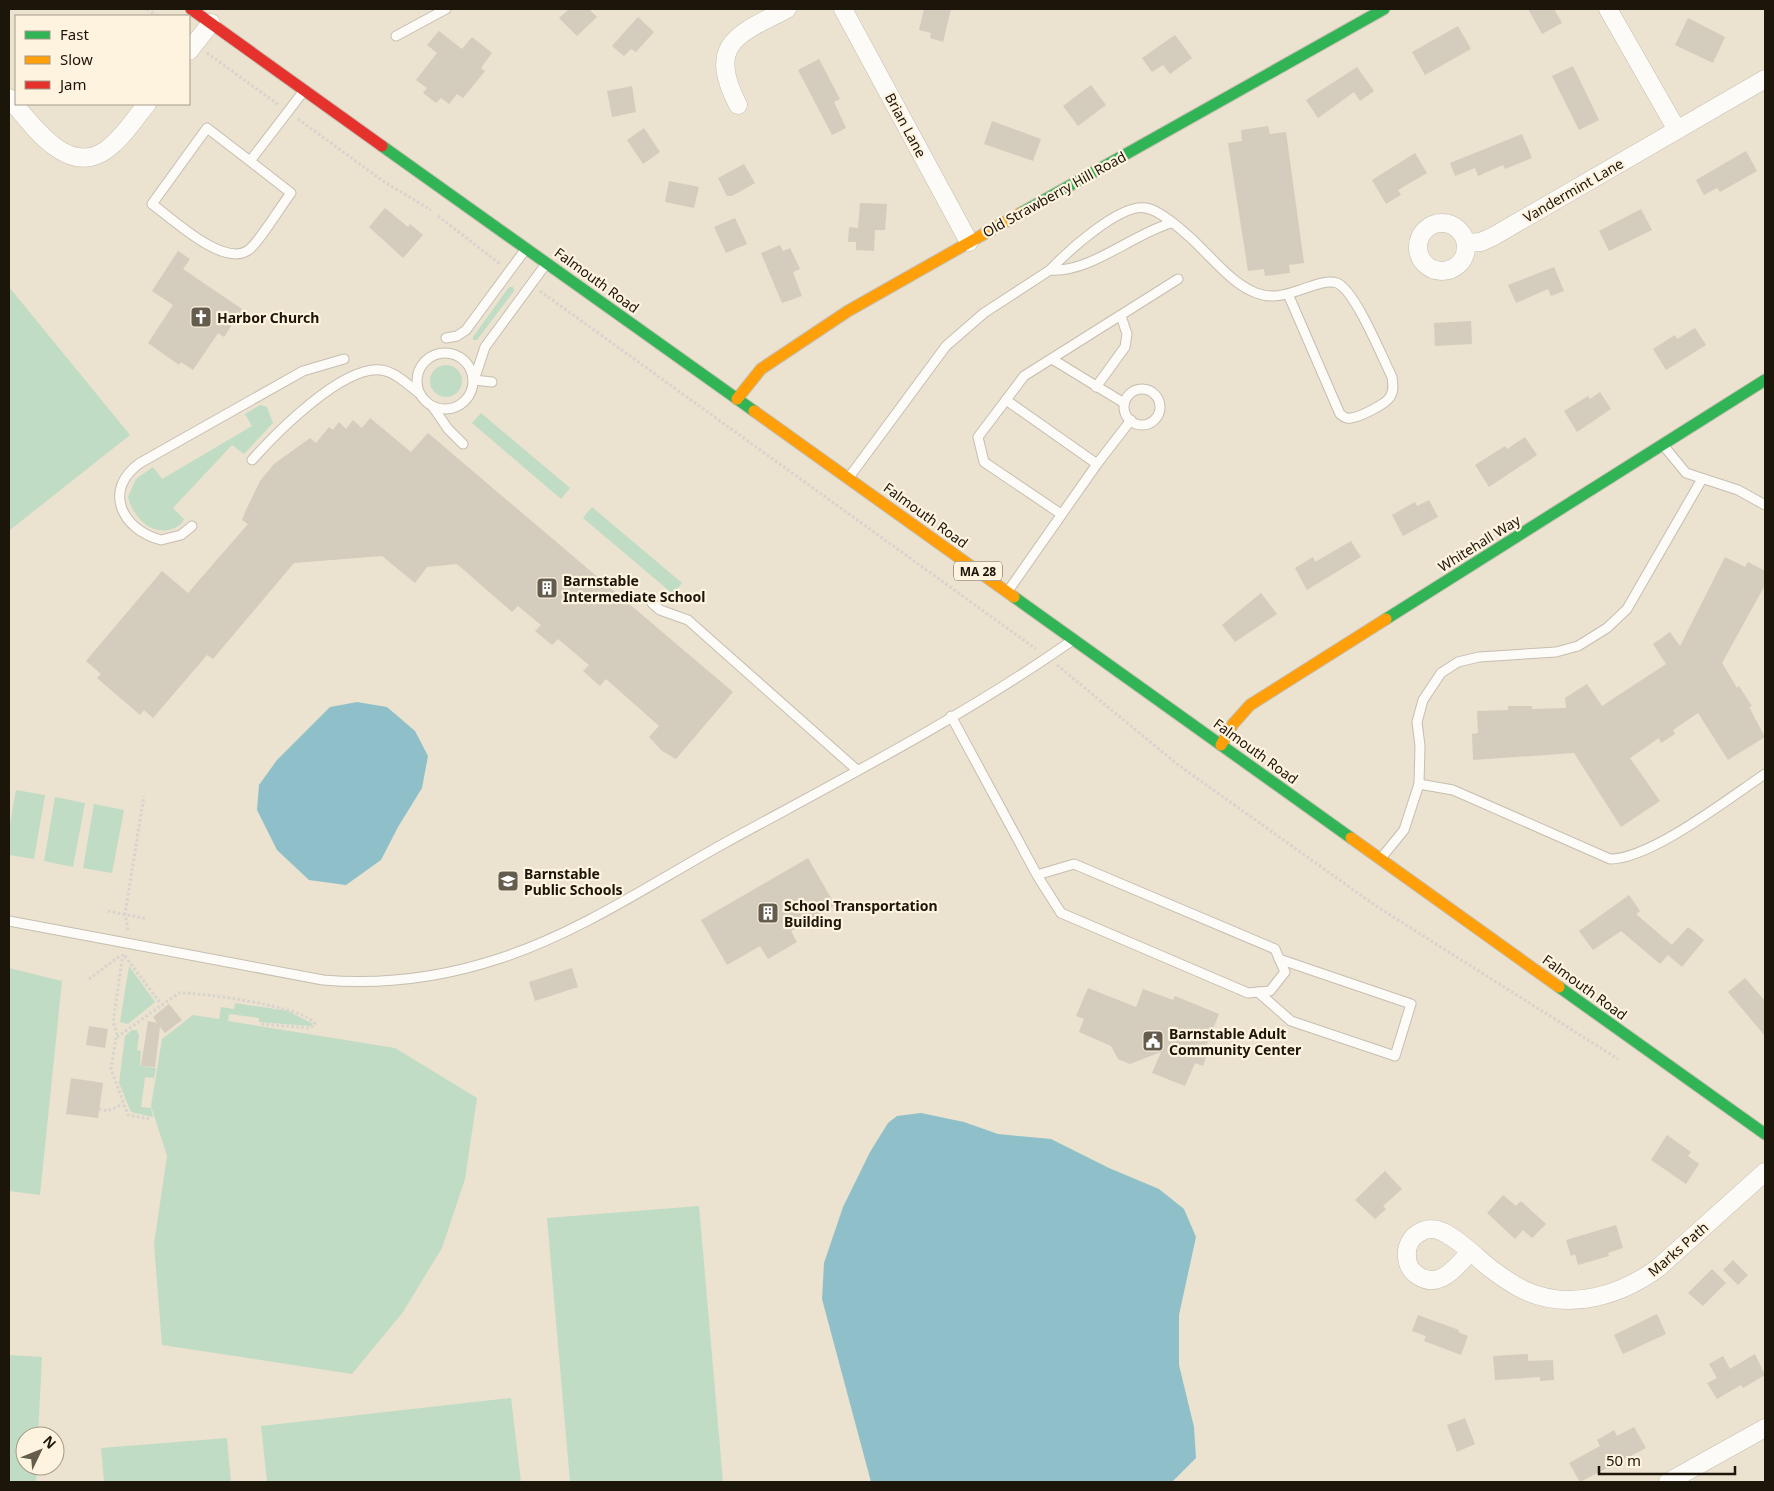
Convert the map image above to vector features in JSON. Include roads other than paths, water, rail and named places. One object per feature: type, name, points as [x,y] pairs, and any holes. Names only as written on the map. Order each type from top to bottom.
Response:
[{"type":"main road","name":"Falmouth Road","points":[[191,9],[1008,591],[1765,1134]]},
{"type":"main road","name":"Old Strawberry Hill Road","points":[[737,399],[762,369],[848,311],[1384,9]]},
{"type":"main road","name":"Whitehall Way","points":[[1221,745],[1232,724],[1250,705],[1765,380]]},
{"type":"street","points":[[738,105],[726,73],[726,55],[729,46],[745,30],[787,9]]},
{"type":"street","name":"Brian Lane","points":[[843,9],[969,242]]},
{"type":"street","points":[[1608,9],[1677,130]]},
{"type":"street","points":[[192,47],[211,23]]},
{"type":"street","name":"Vandermint Lane","points":[[1467,243],[1481,242],[1494,236],[1765,78]]},
{"type":"street","points":[[16,105],[52,144],[74,157],[85,158],[96,156],[115,143],[146,105]]},
{"type":"street","name":"Marks Path","points":[[1470,1252],[1509,1282],[1525,1291],[1540,1296],[1573,1300],[1608,1294],[1642,1279],[1658,1268],[1765,1172]]},
{"type":"street","points":[[1668,1482],[1765,1428]]},
{"type":"lane","points":[[396,36],[446,9]]},
{"type":"lane","points":[[250,161],[305,90]]},
{"type":"lane","points":[[207,128],[250,161],[291,193],[248,251],[235,255],[218,252],[152,204],[207,128]]},
{"type":"lane","points":[[848,478],[946,346],[996,304],[1050,270],[1074,246],[1112,219],[1139,207],[1148,208],[1171,223],[1192,240],[1228,276],[1256,293],[1279,297],[1288,294],[1329,282],[1336,282],[1346,289],[1360,312],[1392,377],[1393,387],[1390,398],[1380,406],[1353,418],[1345,418],[1340,414],[1288,294]]},
{"type":"lane","points":[[1050,270],[1065,271],[1078,268],[1140,234],[1171,223]]},
{"type":"lane","points":[[420,394],[417,376],[425,361],[466,330],[526,248]]},
{"type":"lane","points":[[433,407],[442,410],[461,405],[468,398],[485,347],[547,262]]},
{"type":"lane","points":[[1061,514],[984,462],[978,437],[1024,376],[1178,279]]},
{"type":"lane","points":[[1096,386],[1125,347],[1127,334],[1121,316]]},
{"type":"lane","points":[[446,338],[457,336]]},
{"type":"lane","points":[[432,356],[441,353],[459,356],[466,362],[474,380]]},
{"type":"lane","points":[[192,526],[181,535],[161,540],[137,529],[125,516],[119,501],[120,487],[126,476],[140,464],[303,371],[344,359]]},
{"type":"lane","points":[[1052,359],[1124,404],[1127,416],[1131,420],[1142,424],[1153,421],[1160,412],[1159,400],[1151,391],[1140,389],[1130,394],[1124,404]]},
{"type":"lane","points":[[252,460],[288,420],[352,376],[372,370],[388,371],[420,394],[433,407],[448,430],[464,444]]},
{"type":"lane","points":[[474,380],[492,382]]},
{"type":"lane","points":[[1006,400],[1096,464]]},
{"type":"lane","points":[[1008,591],[1096,464],[1131,420]]},
{"type":"lane","points":[[1663,444],[1686,473],[1738,490],[1765,505]]},
{"type":"lane","points":[[1380,859],[1404,830],[1419,784],[1420,746],[1417,722],[1423,700],[1441,673],[1458,662],[1479,657],[1556,652],[1578,646],[1607,628],[1627,608],[1702,479]]},
{"type":"lane","points":[[652,603],[660,610],[688,620],[857,770]]},
{"type":"lane","points":[[9,921],[309,979],[348,982],[422,977],[498,959],[558,935],[857,770],[951,716],[1047,658],[1074,639]]},
{"type":"lane","points":[[951,716],[1037,875],[1060,913],[1248,993],[1270,990],[1285,972],[1275,949],[1074,864],[1037,875]]},
{"type":"lane","points":[[1419,784],[1453,790],[1610,859],[1622,859],[1642,853],[1765,774]]},
{"type":"lane","points":[[1258,992],[1291,1021],[1395,1056],[1411,1004],[1279,959]]},
{"type":"water","points":[[357,702],[387,707],[415,731],[428,756],[422,788],[398,827],[381,860],[346,885],[309,880],[277,850],[257,810],[259,785],[277,760],[330,707]]},
{"type":"water","points":[[921,1113],[964,1122],[998,1134],[1051,1139],[1109,1168],[1159,1189],[1184,1209],[1196,1237],[1179,1315],[1179,1365],[1194,1427],[1196,1458],[1172,1482],[871,1482],[822,1299],[824,1263],[843,1207],[870,1152],[888,1123],[897,1116]]},
{"type":"place","name":"Harbor Church","points":[[201,317]]},
{"type":"place","name":"Barnstable Intermediate School","points":[[547,588]]},
{"type":"place","name":"Barnstable Public Schools","points":[[508,881]]},
{"type":"place","name":"School Transportation Building","points":[[768,913]]},
{"type":"place","name":"Barnstable Adult Community Center","points":[[1153,1041]]}]
